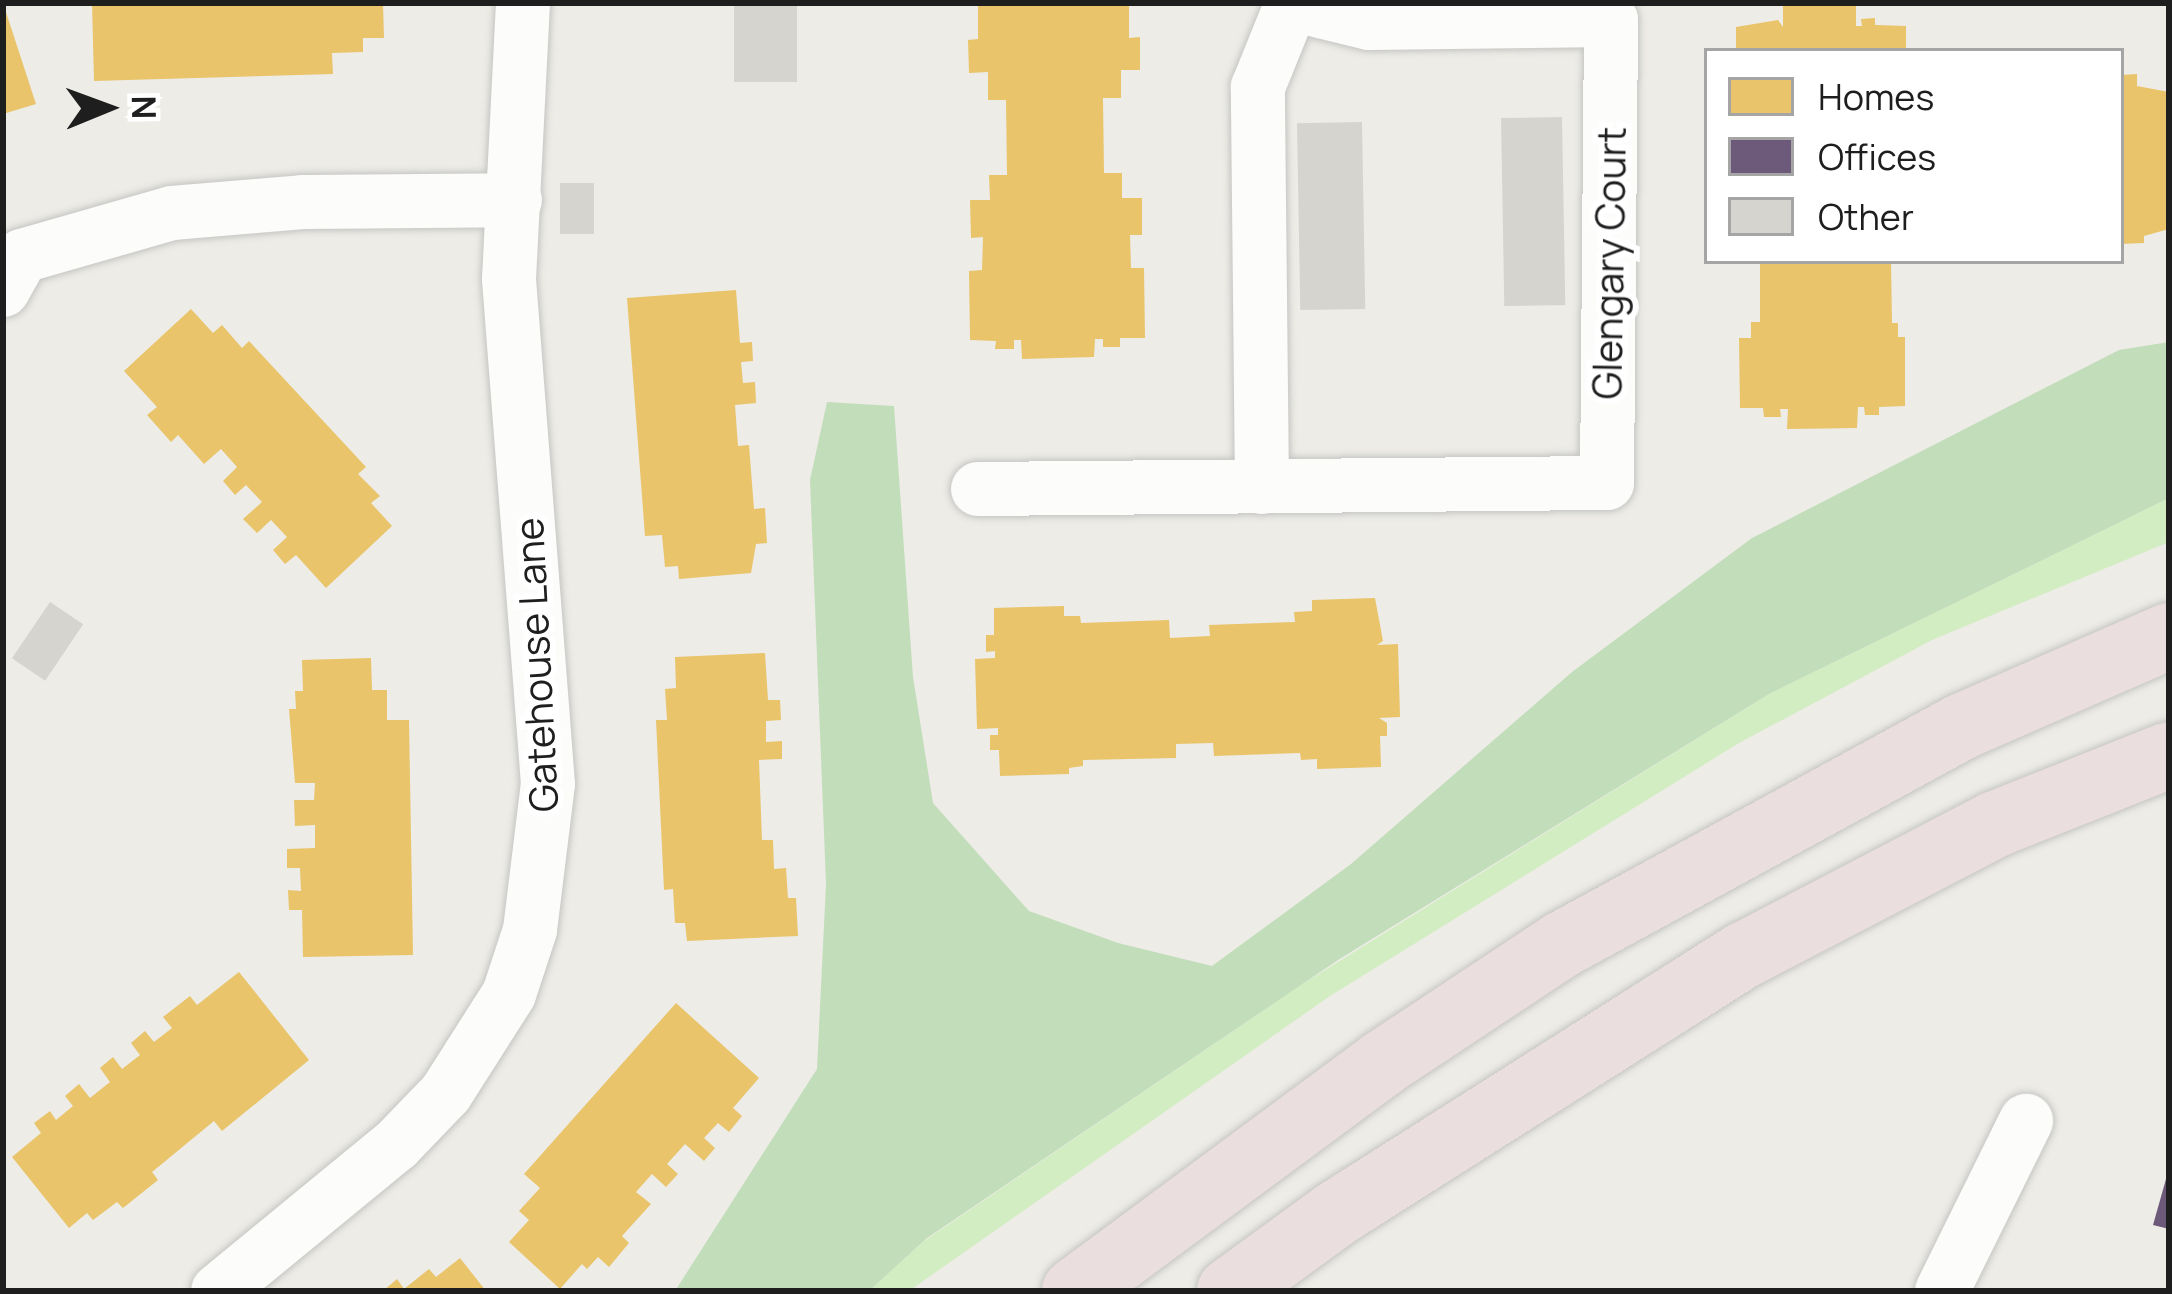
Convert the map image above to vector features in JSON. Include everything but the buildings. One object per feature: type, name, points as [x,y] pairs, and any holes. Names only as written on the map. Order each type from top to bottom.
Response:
[{"type":"highway","points":[[1075,1291],[1327,1102],[1563,944],[1964,726],[2169,635]]},
{"type":"highway","points":[[1230,1291],[1337,1213],[1744,955],[1996,824],[2169,755]]},
{"type":"street","name":"Gatehouse Lane","points":[[218,1291],[396,1145],[446,1093],[509,994],[530,930],[548,784],[509,279],[523,3]]},
{"type":"street","name":"Glengary Court","points":[[978,489],[1262,487],[1607,483],[1611,20],[1369,22],[1291,3],[1258,88],[1262,487]]},
{"type":"street","points":[[3,290],[22,256],[172,213],[303,202],[515,200]]},
{"type":"street","points":[[1942,1291],[2026,1120]]},
{"type":"green space","points":[[2169,342],[2169,498],[1769,694],[1338,960],[927,1238],[869,1291],[675,1291],[817,1069],[826,884],[810,480],[827,402],[894,406],[913,677],[933,803],[1029,911],[1118,943],[1212,966],[1351,864],[1572,672],[1752,538],[2119,350]]},
{"type":"green space","points":[[2169,498],[2169,542],[1932,640],[1739,743],[1330,996],[909,1291],[869,1291],[924,1241],[1301,985],[1769,694]]}]
